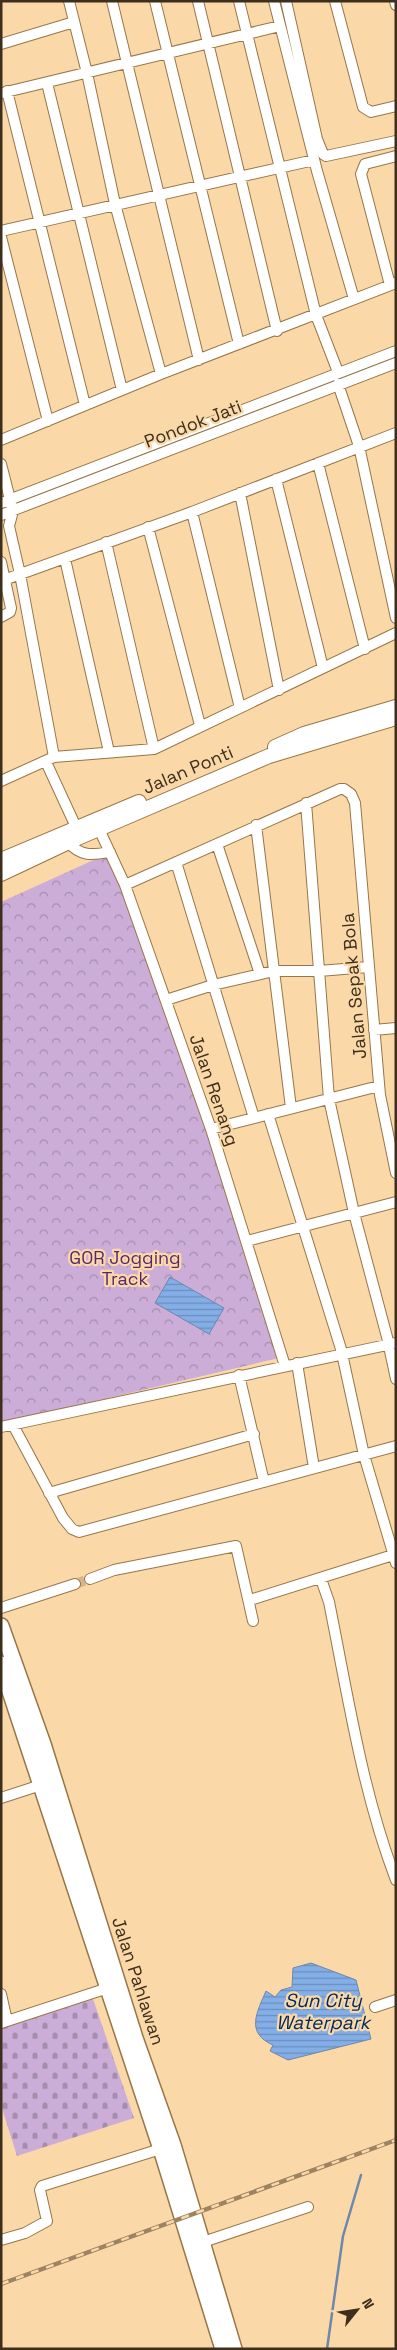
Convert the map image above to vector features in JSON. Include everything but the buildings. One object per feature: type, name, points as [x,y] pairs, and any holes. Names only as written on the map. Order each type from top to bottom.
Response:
[{"type":"main road","name":"Jalan Ponti","points":[[1,874],[32,852],[76,827],[304,734],[396,707]]},
{"type":"main road","name":"Jalan Ponti","points":[[1,860],[68,842],[268,756],[396,718]]},
{"type":"main road","name":"Jalan Pahlawan","points":[[1,1626],[30,1728],[133,2030],[223,2349]]},
{"type":"main road","name":"Jalan Pahlawan","points":[[1,1664],[30,1728]]},
{"type":"main road","name":"Jalan Pahlawan","points":[[36,1746],[42,1784],[108,1988],[203,2242],[234,2349]]},
{"type":"street","points":[[69,1],[87,73],[115,204],[161,374]]},
{"type":"street","points":[[112,1],[199,360]]},
{"type":"street","points":[[154,1],[239,344]]},
{"type":"street","points":[[198,1],[277,331]]},
{"type":"street","points":[[239,1],[316,315],[338,372]]},
{"type":"street","points":[[274,1],[314,160],[354,299]]},
{"type":"street","points":[[286,1],[317,139],[323,154],[326,156],[396,141]]},
{"type":"street","points":[[335,1],[363,107],[371,112],[396,106]]},
{"type":"street","points":[[395,1],[396,5]]},
{"type":"street","points":[[1,44],[74,22]]},
{"type":"street","points":[[85,405],[40,222],[4,92],[280,26]]},
{"type":"street","points":[[47,83],[122,390]]},
{"type":"street","points":[[1,440],[161,374],[277,331],[393,284],[361,174],[365,164],[396,156]]},
{"type":"street","points":[[1,231],[314,160]]},
{"type":"street","points":[[1,237],[48,421]]},
{"type":"street","name":"Pondok Jati","points":[[6,501],[396,351]]},
{"type":"street","points":[[384,355],[392,364]]},
{"type":"street","name":"Pondok Jati","points":[[1,517],[392,364]]},
{"type":"street","points":[[338,384],[359,446],[396,618]]},
{"type":"street","points":[[4,580],[192,512],[396,432]]},
{"type":"street","points":[[318,463],[365,649]]},
{"type":"street","points":[[1,464],[6,501],[13,511],[9,526],[20,574],[50,760],[76,827]]},
{"type":"street","points":[[276,479],[323,668]]},
{"type":"street","points":[[240,493],[279,690]]},
{"type":"street","points":[[192,512],[240,708]]},
{"type":"street","points":[[1,517],[9,526]]},
{"type":"street","points":[[148,527],[200,725]]},
{"type":"street","points":[[106,542],[154,749]]},
{"type":"street","points":[[64,559],[109,752]]},
{"type":"street","points":[[1,562],[11,608],[10,612],[1,617]]},
{"type":"street","points":[[1,781],[50,760],[109,752],[154,749],[200,725],[279,690],[396,633]]},
{"type":"street","name":"Jalan Sepak Bola","points":[[306,803],[340,789],[344,789],[351,794],[355,803],[379,1086],[393,1147],[396,1174]]},
{"type":"street","points":[[125,885],[306,803],[329,1099],[354,1213],[392,1343],[396,1379]]},
{"type":"street","points":[[256,825],[291,1108]]},
{"type":"street","name":"Jalan Renang","points":[[99,829],[125,885],[211,1129],[285,1366]]},
{"type":"street","points":[[68,842],[75,850],[82,854],[110,852]]},
{"type":"street","points":[[217,844],[260,974]]},
{"type":"street","points":[[176,862],[254,1118]]},
{"type":"street","points":[[166,1000],[213,985],[274,970],[319,971],[368,967]]},
{"type":"street","points":[[374,1030],[396,1028]]},
{"type":"street","points":[[211,1129],[379,1086]]},
{"type":"street","points":[[250,1600],[321,1578],[394,1559],[364,1455],[342,1354],[268,1114]]},
{"type":"street","points":[[247,1241],[396,1202]]},
{"type":"street","points":[[1,1427],[392,1343]]},
{"type":"street","points":[[297,1363],[314,1468]]},
{"type":"street","points":[[239,1375],[264,1482]]},
{"type":"street","points":[[14,1425],[63,1518],[72,1529],[79,1532],[396,1446]]},
{"type":"street","points":[[49,1493],[254,1434]]},
{"type":"street","points":[[90,1578],[114,1570],[236,1546],[250,1600],[253,1621]]},
{"type":"street","points":[[321,1578],[329,1602],[359,1759],[375,1820],[396,1880]]},
{"type":"street","points":[[1,1608],[75,1584]]},
{"type":"street","points":[[1,1798],[42,1784]]},
{"type":"street","points":[[1,1994],[4,2022],[108,1988]]},
{"type":"street","points":[[375,2007],[396,2000]]},
{"type":"street","points":[[1,2240],[25,2233],[47,2221],[40,2190],[42,2186],[167,2147]]},
{"type":"street","points":[[203,2242],[308,2206]]},
{"type":"green space","name":"GOR Jogging Track","points":[[109,853],[211,1129],[279,1358],[1,1423],[1,902]]},
{"type":"green space","points":[[93,1999],[134,2118],[17,2156],[1,2105],[1,2029]]},
{"type":"water","points":[[170,1277],[224,1308],[209,1334],[155,1303]]},
{"type":"water","name":"Sun City Waterpark","points":[[311,1963],[356,1980],[371,2039],[288,2060],[270,2051],[273,2045],[264,2040],[256,2028],[257,2014],[266,1991],[275,1997],[281,1990],[292,1987],[293,1968]]},
{"type":"waterway","points":[[327,2349],[343,2236],[361,2175]]},
{"type":"tunnel","points":[[75,1584],[90,1579]]},
{"type":"railway","points":[[1,2284],[396,2140]]}]
